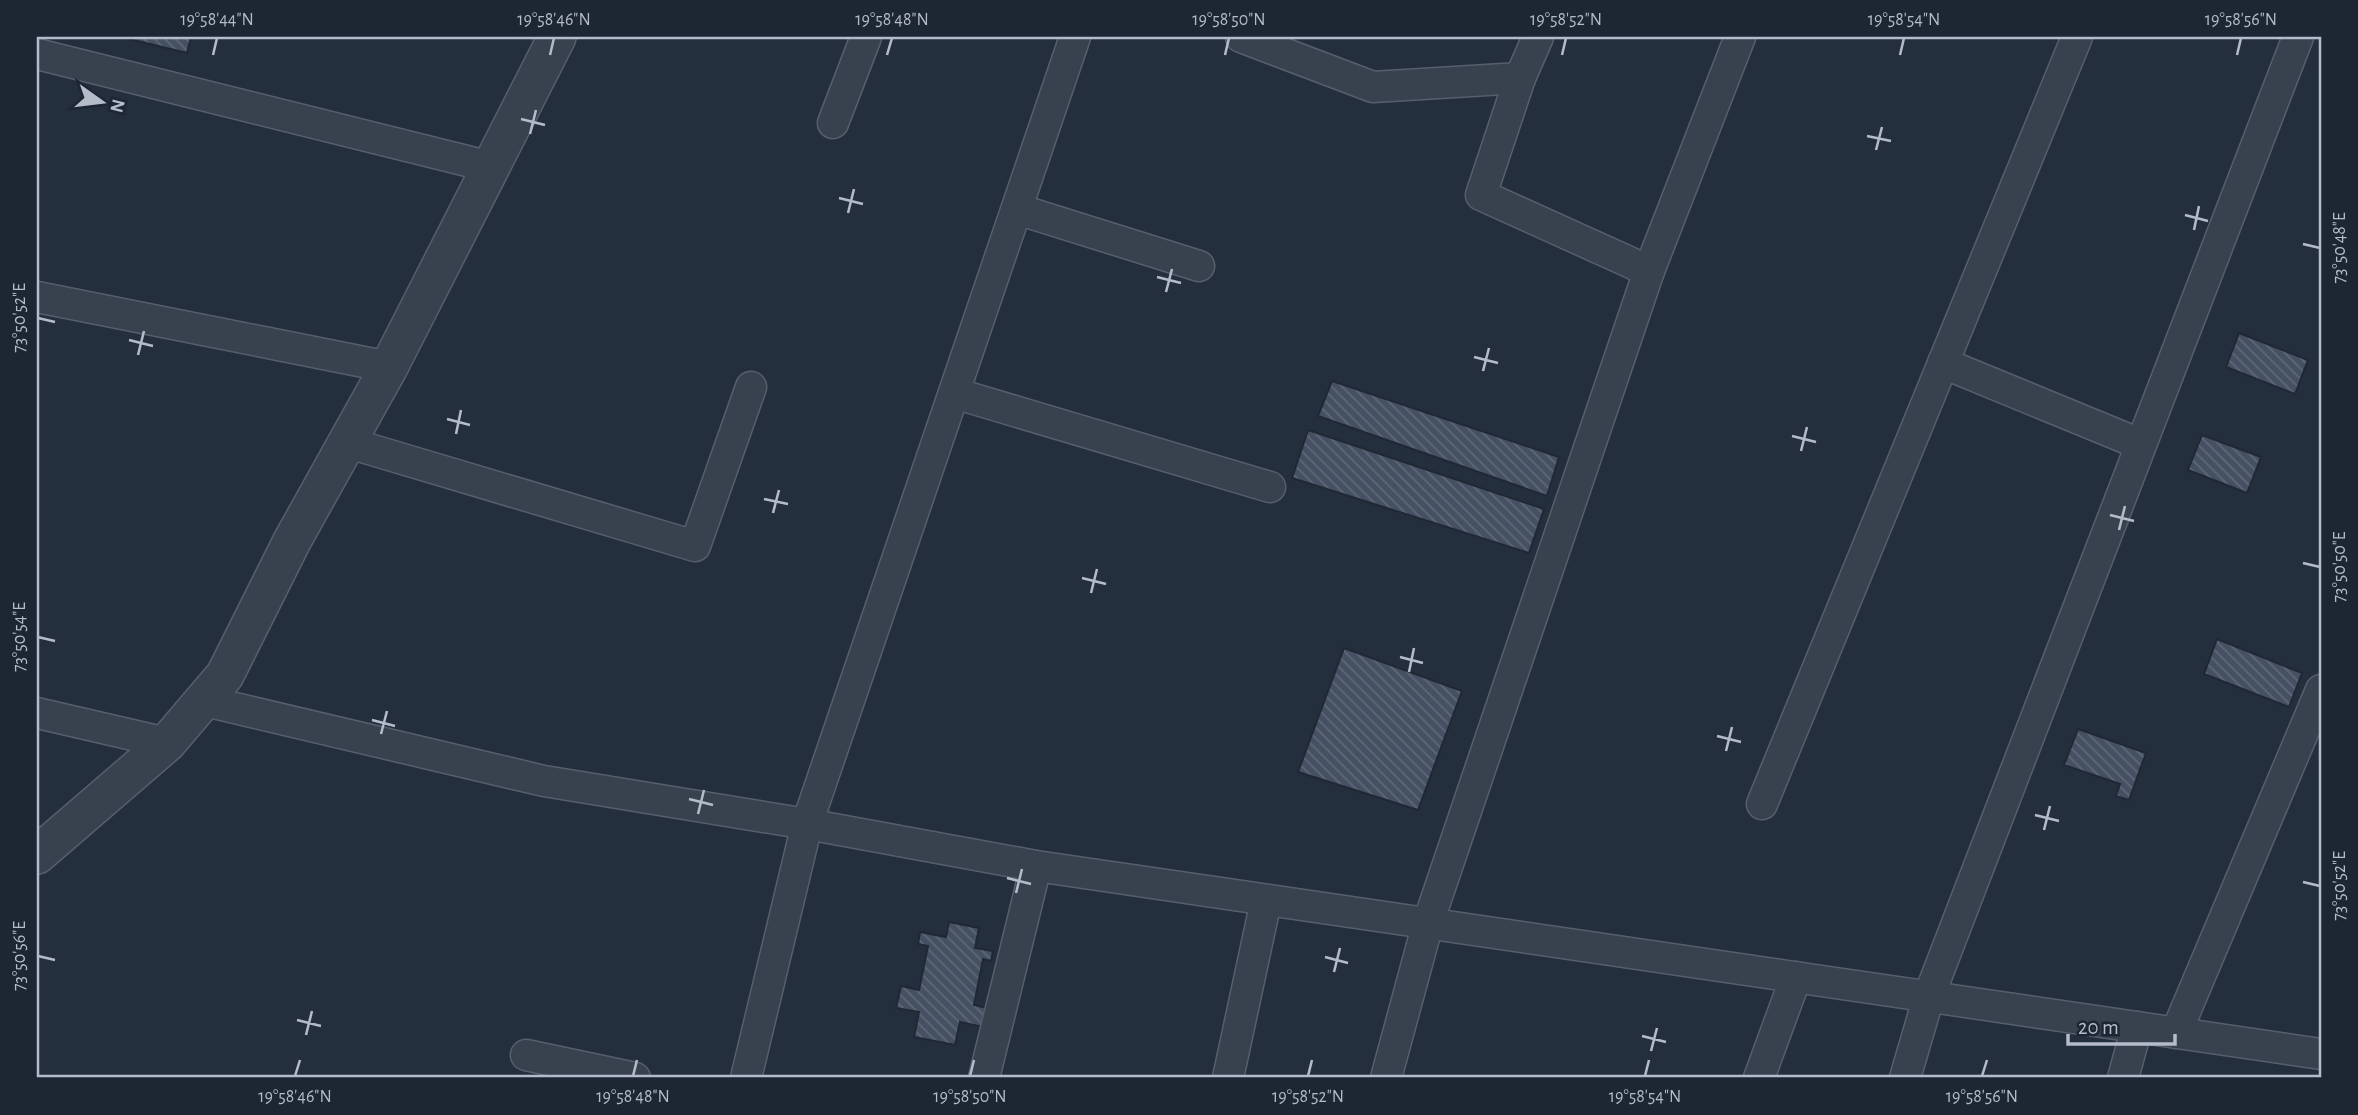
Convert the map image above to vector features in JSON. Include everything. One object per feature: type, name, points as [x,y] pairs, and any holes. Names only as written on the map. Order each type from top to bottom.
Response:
[{"type":"street","points":[[37,855],[167,743],[225,675],[292,541],[390,367],[557,37]]},
{"type":"street","points":[[833,123],[866,37]]},
{"type":"street","points":[[746,1078],[807,824],[1075,37]]},
{"type":"street","points":[[1241,37],[1373,87],[1520,78]]},
{"type":"street","points":[[1538,37],[1520,78],[1480,195],[1648,271]]},
{"type":"street","points":[[1386,1078],[1429,923],[1648,271],[1740,37]]},
{"type":"street","points":[[1762,804],[2077,37]]},
{"type":"street","points":[[1905,1078],[1929,996],[2298,37]]},
{"type":"street","points":[[37,54],[491,167]]},
{"type":"street","points":[[1017,209],[1199,266]]},
{"type":"street","points":[[37,297],[390,367]]},
{"type":"street","points":[[1943,363],[2140,444]]},
{"type":"street","points":[[349,443],[695,546],[751,387]]},
{"type":"street","points":[[954,393],[1270,488]]},
{"type":"street","points":[[2176,1033],[2321,690]]},
{"type":"street","points":[[205,701],[544,781],[807,824],[1036,866],[2321,1054]]},
{"type":"street","points":[[37,713],[167,743]]},
{"type":"street","points":[[984,1078],[1036,866]]},
{"type":"street","points":[[1228,1078],[1266,901]]},
{"type":"street","points":[[1759,1078],[1796,977]]},
{"type":"street","points":[[2123,1078],[2137,1027]]},
{"type":"street","points":[[526,1055],[635,1078]]},
{"type":"building","points":[[121,37],[191,37],[187,53]]},
{"type":"building","points":[[2239,333],[2308,360],[2295,394],[2226,367]]},
{"type":"building","points":[[1332,381],[1559,457],[1547,496],[1318,416]]},
{"type":"building","points":[[1308,430],[1544,509],[1529,553],[1292,478]]},
{"type":"building","points":[[2202,435],[2261,457],[2247,493],[2188,470]]},
{"type":"building","points":[[2217,639],[2302,673],[2289,707],[2204,674]]},
{"type":"building","points":[[1344,648],[1462,691],[1418,810],[1298,772]]},
{"type":"building","points":[[2078,729],[2146,753],[2129,800],[2116,796],[2120,784],[2064,765]]},
{"type":"building","points":[[949,922],[979,928],[975,948],[993,951],[991,961],[983,959],[974,1005],[987,1008],[983,1027],[960,1022],[955,1045],[914,1037],[919,1012],[896,1008],[901,986],[919,990],[928,946],[918,944],[920,932],[946,937]]}]
